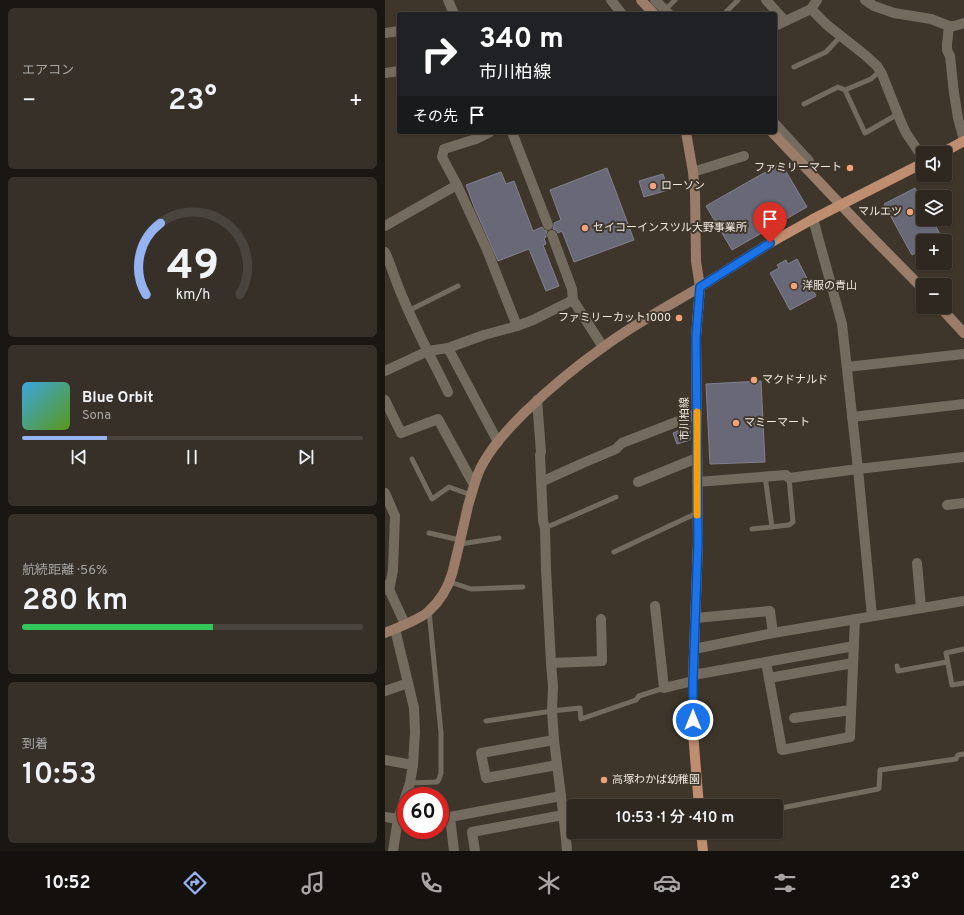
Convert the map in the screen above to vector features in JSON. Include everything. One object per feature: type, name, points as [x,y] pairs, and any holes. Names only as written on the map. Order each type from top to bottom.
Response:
[{"type":"main road","points":[[952,147],[964,141]]},
{"type":"main road","points":[[700,287],[770,243],[813,219],[916,167]]},
{"type":"main road","name":"市川柏線","points":[[698,799],[693,734],[693,678],[698,542],[696,337],[700,287]]},
{"type":"main road","points":[[702,839],[703,851]]},
{"type":"street","points":[[448,0],[454,12]]},
{"type":"street","points":[[611,0],[620,12]]},
{"type":"street","points":[[641,0],[652,12]]},
{"type":"street","points":[[655,0],[667,12]]},
{"type":"street","points":[[766,0],[777,12]]},
{"type":"street","points":[[777,25],[811,9],[817,0]]},
{"type":"street","points":[[865,0],[874,6],[894,13],[931,19],[949,26],[964,23]]},
{"type":"street","points":[[811,9],[827,25],[865,55],[880,71],[889,88],[898,114],[916,147]]},
{"type":"street","points":[[777,12],[785,21]]},
{"type":"street","points":[[949,26],[947,50],[950,56],[958,118],[964,141]]},
{"type":"street","points":[[385,33],[397,31]]},
{"type":"street","points":[[385,73],[397,71]]},
{"type":"street","points":[[777,126],[809,161]]},
{"type":"street","points":[[486,134],[476,139],[444,149],[442,157],[457,185],[487,250],[517,326]]},
{"type":"street","points":[[513,134],[548,225]]},
{"type":"street","points":[[409,787],[413,765],[415,732],[414,708],[408,683],[390,631],[417,619],[429,611],[438,601],[452,574],[473,490],[480,469],[487,456],[518,419],[537,400],[564,377],[603,347],[700,287],[696,261],[695,192],[686,134]]},
{"type":"street","points":[[774,135],[916,282]]},
{"type":"street","points":[[693,172],[745,156]]},
{"type":"street","points":[[385,226],[457,185]]},
{"type":"street","points":[[813,219],[842,324],[872,616]]},
{"type":"street","points":[[552,235],[572,289],[573,300],[603,347]]},
{"type":"street","points":[[385,252],[408,311],[448,392]]},
{"type":"street","points":[[386,368],[428,351],[448,348],[484,335],[517,326],[533,320],[573,300]]},
{"type":"street","points":[[947,314],[964,333]]},
{"type":"street","points":[[448,348],[498,442]]},
{"type":"street","points":[[847,367],[964,354]]},
{"type":"street","points":[[385,400],[401,433],[438,419],[473,490]]},
{"type":"street","points":[[537,400],[553,686],[552,711],[567,851]]},
{"type":"street","points":[[852,417],[964,404]]},
{"type":"street","points":[[541,482],[616,449],[622,443],[697,414]]},
{"type":"street","points":[[697,482],[786,475],[789,478],[964,457]]},
{"type":"street","points":[[638,482],[697,458]]},
{"type":"street","points":[[385,493],[395,516],[393,570],[387,586],[405,624]]},
{"type":"street","points":[[947,504],[964,503]]},
{"type":"street","points":[[917,562],[921,608]]},
{"type":"street","points":[[694,649],[773,633],[964,601]]},
{"type":"street","points":[[655,606],[664,688],[693,678],[766,662],[854,646]]},
{"type":"street","points":[[696,618],[770,610],[773,633]]},
{"type":"street","points":[[551,663],[602,661],[601,619]]},
{"type":"street","points":[[766,662],[782,750],[850,737],[855,619]]},
{"type":"street","points":[[769,678],[853,664]]},
{"type":"street","points":[[385,691],[408,683]]},
{"type":"street","points":[[794,718],[851,710]]},
{"type":"street","points":[[554,740],[481,753],[487,778],[557,764]]},
{"type":"street","points":[[385,760],[413,765]]},
{"type":"street","points":[[454,851],[450,817],[561,796]]},
{"type":"street","points":[[475,851],[472,832],[563,815]]},
{"type":"street","points":[[385,817],[397,819]]},
{"type":"street","points":[[393,851],[397,825]]},
{"type":"lane","points":[[667,12],[675,0]]},
{"type":"lane","points":[[726,12],[738,0]]},
{"type":"lane","points":[[794,67],[826,52],[841,36]]},
{"type":"lane","points":[[845,90],[871,79],[880,71]]},
{"type":"lane","points":[[804,104],[838,87],[845,90],[865,133],[898,114]]},
{"type":"lane","points":[[408,311],[458,286]]},
{"type":"lane","points":[[412,459],[432,499],[449,487],[473,490]]},
{"type":"lane","points":[[765,476],[772,527]]},
{"type":"lane","points":[[752,529],[789,525],[793,522],[789,478]]},
{"type":"lane","points":[[545,528],[617,497]]},
{"type":"lane","points":[[614,552],[697,513]]},
{"type":"lane","points":[[429,534],[460,542],[499,538]]},
{"type":"lane","points":[[449,582],[471,589],[523,587]]},
{"type":"lane","points":[[410,783],[437,782],[441,773],[441,733],[429,611]]},
{"type":"lane","points":[[964,649],[946,653],[952,685],[964,683]]},
{"type":"lane","points":[[897,666],[898,671],[947,662]]},
{"type":"lane","points":[[486,720],[580,708],[581,719],[636,700],[639,696],[664,688]]},
{"type":"lane","points":[[783,808],[878,789],[880,770],[956,759],[958,755],[964,754]]},
{"type":"building","points":[[781,163],[807,207],[732,250],[706,206]]},
{"type":"building","points":[[607,168],[634,240],[574,262],[562,231],[558,233],[553,229],[554,223],[561,220],[550,190]]},
{"type":"building","points":[[501,172],[506,184],[514,181],[533,231],[542,227],[547,231],[546,237],[544,238],[546,244],[543,245],[559,286],[546,291],[529,249],[498,261],[466,185]]},
{"type":"building","name":"ローソン","points":[[663,174],[668,190],[644,197],[639,181]]},
{"type":"building","points":[[915,188],[916,226],[936,226],[940,234],[916,234],[916,253],[912,255],[884,204]]},
{"type":"building","points":[[797,259],[816,296],[790,310],[770,273],[779,268],[777,265],[786,260],[788,264]]},
{"type":"building","name":"マミーマート","points":[[761,381],[765,462],[710,464],[706,384]]},
{"type":"building","points":[[690,426],[690,440],[677,444],[673,433]]},
{"type":"slow traffic","points":[[697,412],[697,515]]},
{"type":"place","name":"ファミリーマート","points":[[850,168]]},
{"type":"place","name":"ローソン","points":[[653,186]]},
{"type":"place","name":"マルエツ","points":[[910,212]]},
{"type":"place","name":"セイコーインスツル大野事業所","points":[[585,228]]},
{"type":"place","name":"洋服の青山","points":[[794,286]]},
{"type":"place","name":"ファミリーカット1000","points":[[679,318]]},
{"type":"place","name":"マクドナルド","points":[[754,380]]},
{"type":"place","name":"マミーマート","points":[[736,423]]},
{"type":"place","name":"高塚わかば幼稚園","points":[[604,780]]},
{"type":"route","points":[[693,720],[698,542],[696,337],[700,287],[770,243]]}]
